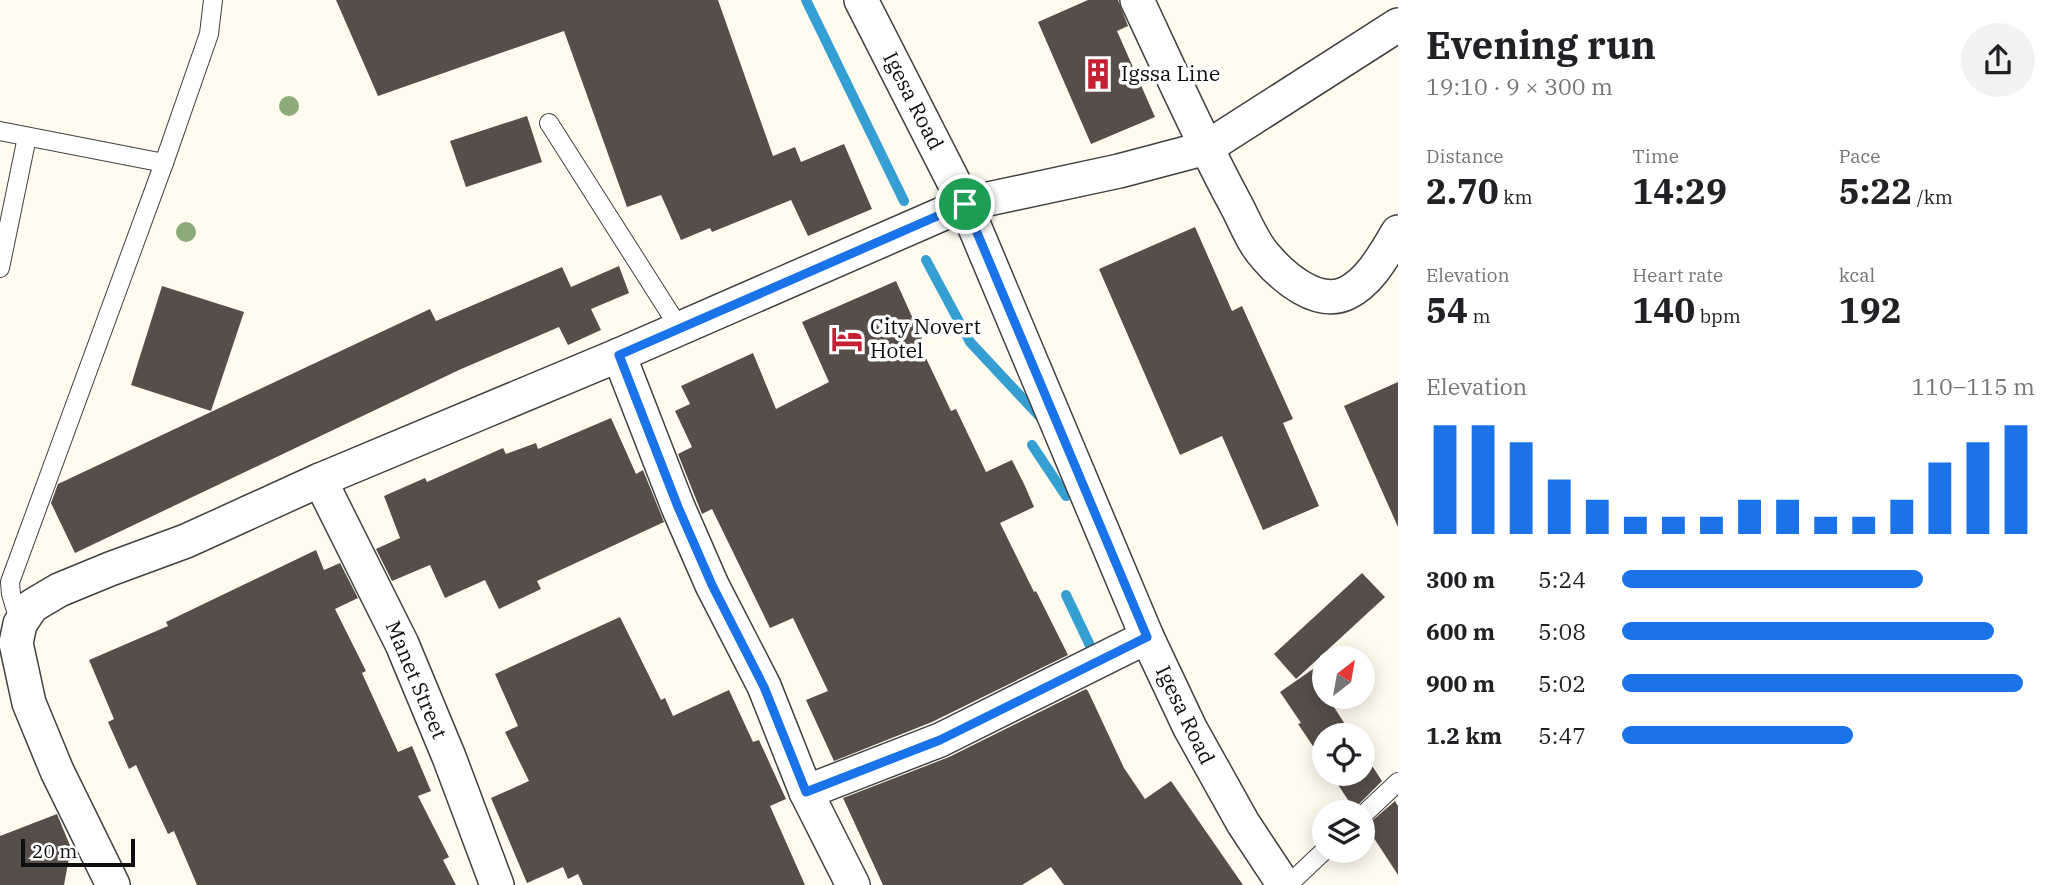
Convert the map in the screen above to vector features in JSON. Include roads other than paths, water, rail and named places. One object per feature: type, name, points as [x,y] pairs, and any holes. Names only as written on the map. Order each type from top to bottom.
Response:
[{"type":"street","name":"Igesa Road","points":[[861,0],[965,204],[1147,637],[1213,772],[1243,823],[1286,885]]},
{"type":"street","points":[[1137,0],[1206,148],[1264,256],[1294,283],[1321,297],[1346,294],[1362,282],[1377,265],[1398,232]]},
{"type":"street","points":[[113,885],[57,771],[33,715],[21,674],[18,634],[32,606],[59,590],[186,541],[965,204],[1119,171],[1206,148],[1398,25]]},
{"type":"street","points":[[619,355],[678,507],[712,585],[764,687],[806,792],[853,885]]},
{"type":"street","name":"Manet Street","points":[[320,481],[402,644],[462,790],[497,885]]},
{"type":"street","points":[[806,792],[940,740],[1147,637]]},
{"type":"lane","points":[[18,634],[10,582],[164,163],[209,34],[214,0]]},
{"type":"lane","points":[[549,122],[680,328]]},
{"type":"lane","points":[[0,131],[164,163]]},
{"type":"lane","points":[[0,268],[27,136]]},
{"type":"lane","points":[[1375,803],[1398,782]]},
{"type":"lane","points":[[1286,885],[1312,862]]},
{"type":"waterway","points":[[806,0],[904,201]]},
{"type":"waterway","points":[[926,260],[970,342],[1042,419]]},
{"type":"waterway","points":[[1032,445],[1066,496]]},
{"type":"waterway","points":[[1066,595],[1095,656]]},
{"type":"place","name":"Igssa Line","points":[[1098,74]]},
{"type":"place","name":"City Novert Hotel","points":[[847,339]]}]
